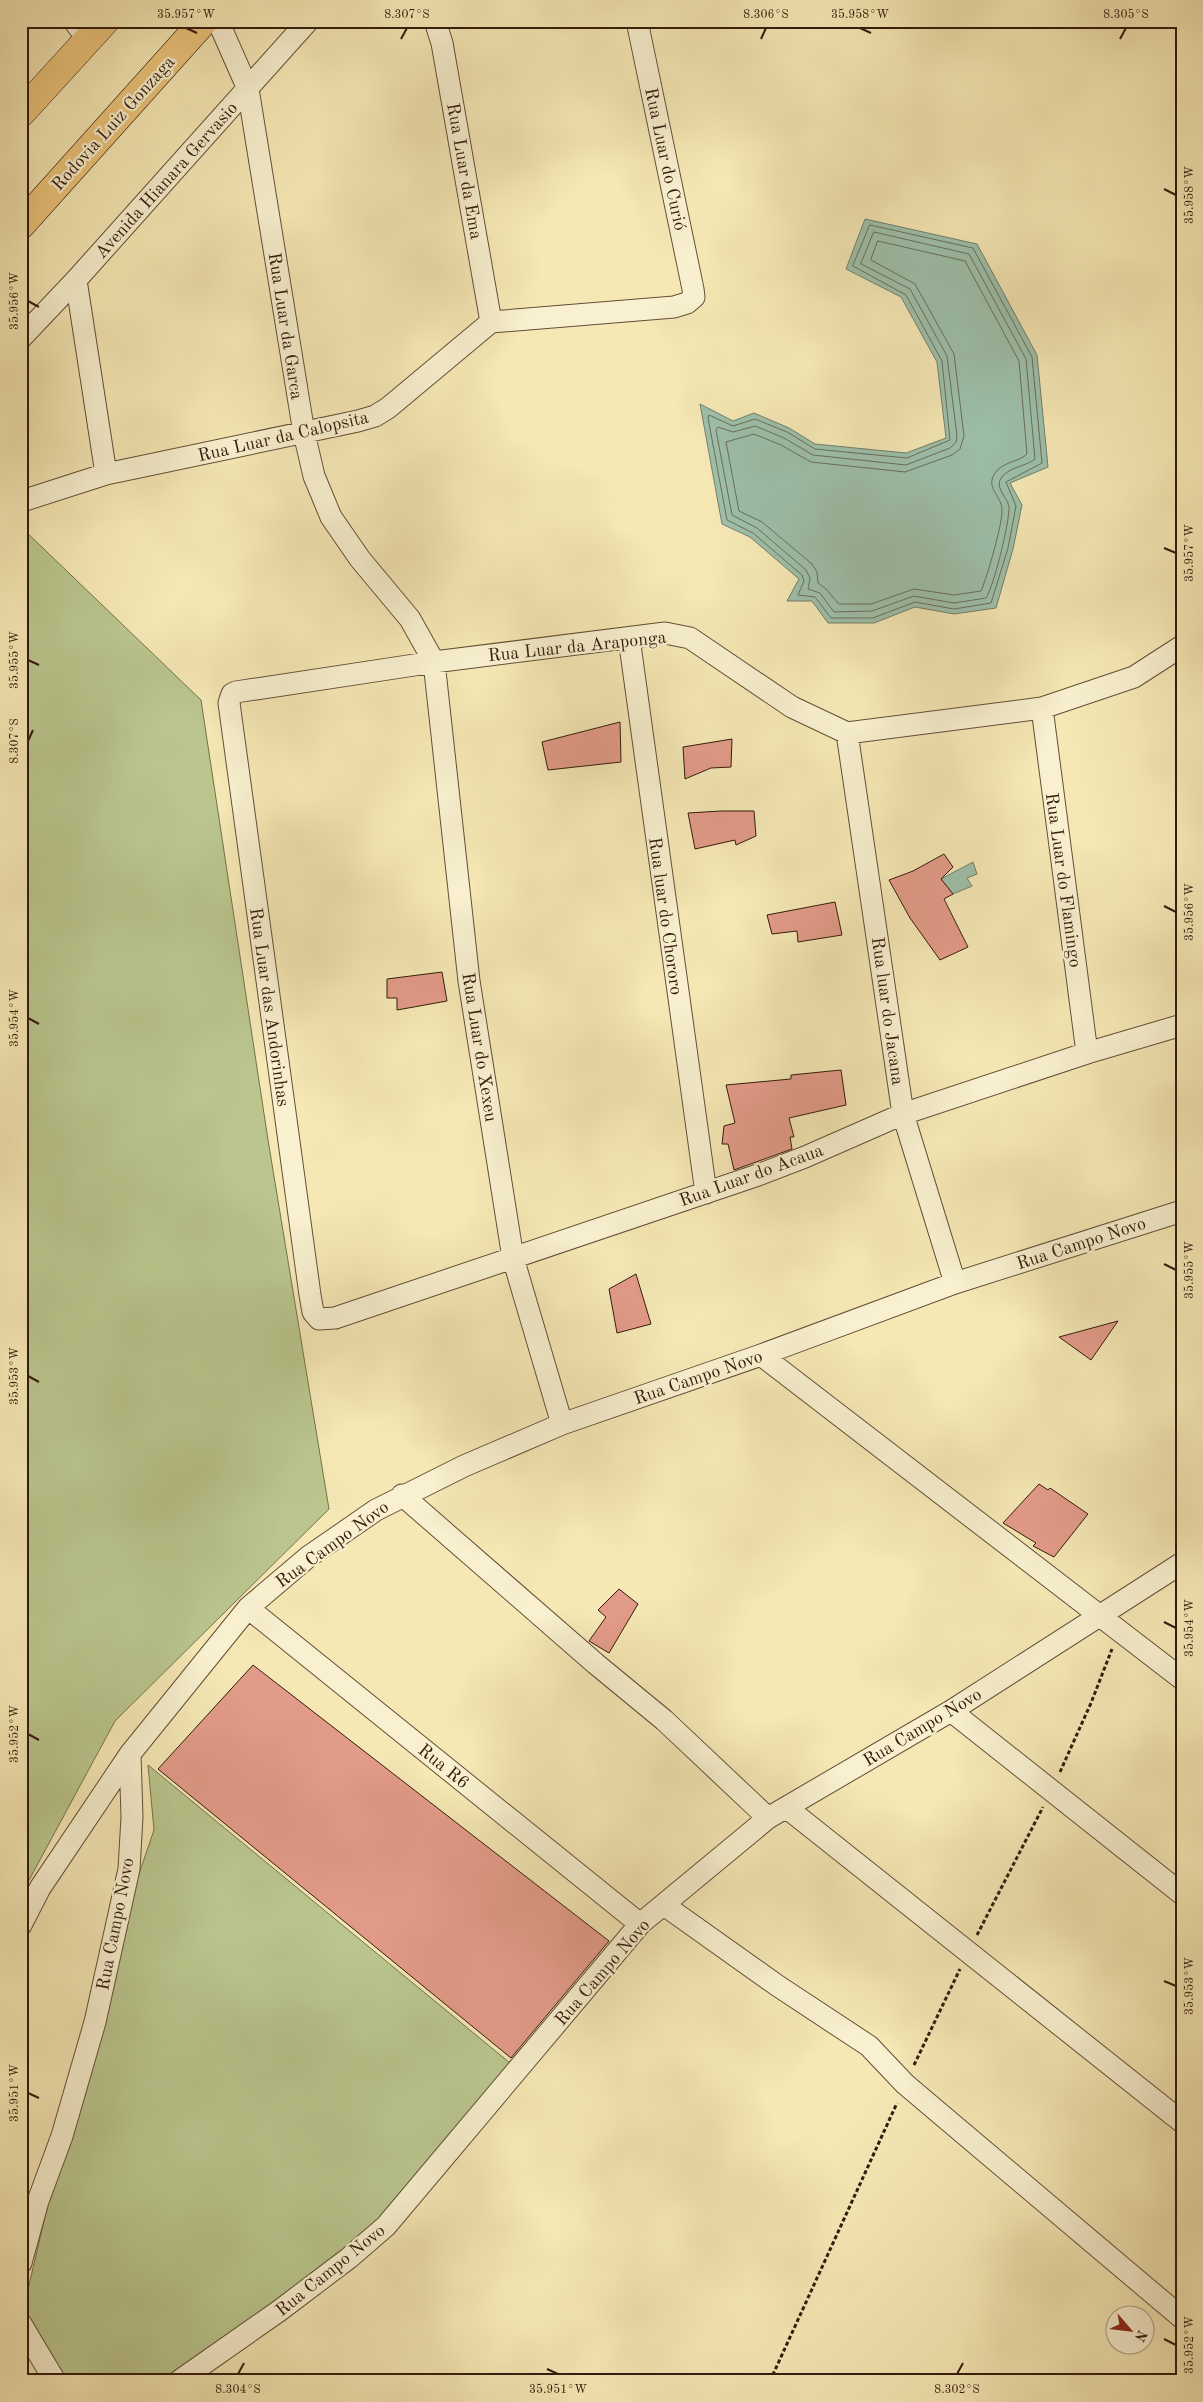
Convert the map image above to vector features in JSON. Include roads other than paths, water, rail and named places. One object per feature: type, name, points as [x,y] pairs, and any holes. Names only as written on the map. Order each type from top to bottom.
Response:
[{"type":"highway","name":"Rodovia Luiz Gonzaga","points":[[21,226],[219,23]]},
{"type":"highway","points":[[21,113],[89,28]]},
{"type":"street","name":"Avenida Hianara Gervasio","points":[[21,338],[76,280],[308,21]]},
{"type":"street","name":"Rua Luar da Ema","points":[[436,21],[442,43],[491,322]]},
{"type":"street","name":"Rua Luar do Curió","points":[[491,322],[674,307],[687,303],[694,297],[637,21]]},
{"type":"street","name":"Rua Luar da Garca","points":[[219,23],[248,89],[304,433],[314,476],[331,517],[360,559],[410,619],[434,662]]},
{"type":"street","points":[[76,280],[106,474]]},
{"type":"street","name":"Rua Luar da Calopsita","points":[[22,501],[106,474],[304,433],[375,416],[388,408],[491,322]]},
{"type":"street","name":"Rua Luar da Araponga","points":[[232,694],[434,662],[665,633],[690,638],[792,707],[847,734]]},
{"type":"street","name":"Rua luar do Chororo","points":[[629,638],[706,1193]]},
{"type":"street","points":[[847,734],[1042,708],[1134,677],[1182,646]]},
{"type":"street","name":"Rua Luar do Xexeu","points":[[434,662],[468,982],[514,1258],[562,1424]]},
{"type":"street","name":"Rua Luar das Andorinhas","points":[[232,694],[229,703],[310,1295],[314,1312],[319,1319]]},
{"type":"street","name":"Rua Luar do Flamingo","points":[[1042,708],[1087,1053]]},
{"type":"street","name":"Rua luar do Jacana","points":[[847,734],[903,1114],[956,1283]]},
{"type":"street","name":"Rua Luar do Acaua","points":[[319,1319],[335,1318],[706,1193],[805,1157],[903,1114],[1087,1053],[1182,1025]]},
{"type":"street","name":"Rua Campo Novo","points":[[21,1925],[40,1888],[130,1754],[248,1608],[308,1557],[376,1510],[464,1466],[562,1424],[761,1355],[956,1283],[1180,1213]]},
{"type":"street","points":[[761,1355],[1182,1679]]},
{"type":"street","points":[[402,1496],[596,1664],[778,1813],[969,1952],[1182,2122]]},
{"type":"street","name":"Rua Campo Novo","points":[[179,2381],[279,2311],[349,2258],[386,2226],[640,1924],[664,1904],[778,1813],[950,1711],[1182,1562]]},
{"type":"street","name":"Rua R6","points":[[248,1608],[640,1924]]},
{"type":"street","points":[[950,1711],[1182,1894]]},
{"type":"street","name":"Rua Campo Novo","points":[[21,2262],[38,2201],[62,2136],[95,2022],[129,1869],[132,1817],[130,1754]]},
{"type":"street","points":[[664,1904],[778,1986],[863,2041],[905,2084],[1182,2318]]},
{"type":"street","points":[[21,2324],[55,2381]]},
{"type":"water","points":[[865,219],[977,244],[1037,355],[1048,467],[1010,483],[1022,505],[1013,549],[996,608],[954,614],[915,607],[874,623],[828,623],[812,601],[787,601],[799,579],[750,537],[722,524],[700,404],[733,421],[754,413],[789,428],[815,444],[906,453],[946,438],[937,362],[901,297],[846,269]]},
{"type":"water","points":[[973,862],[977,874],[967,878],[972,886],[953,894],[941,879]]}]
